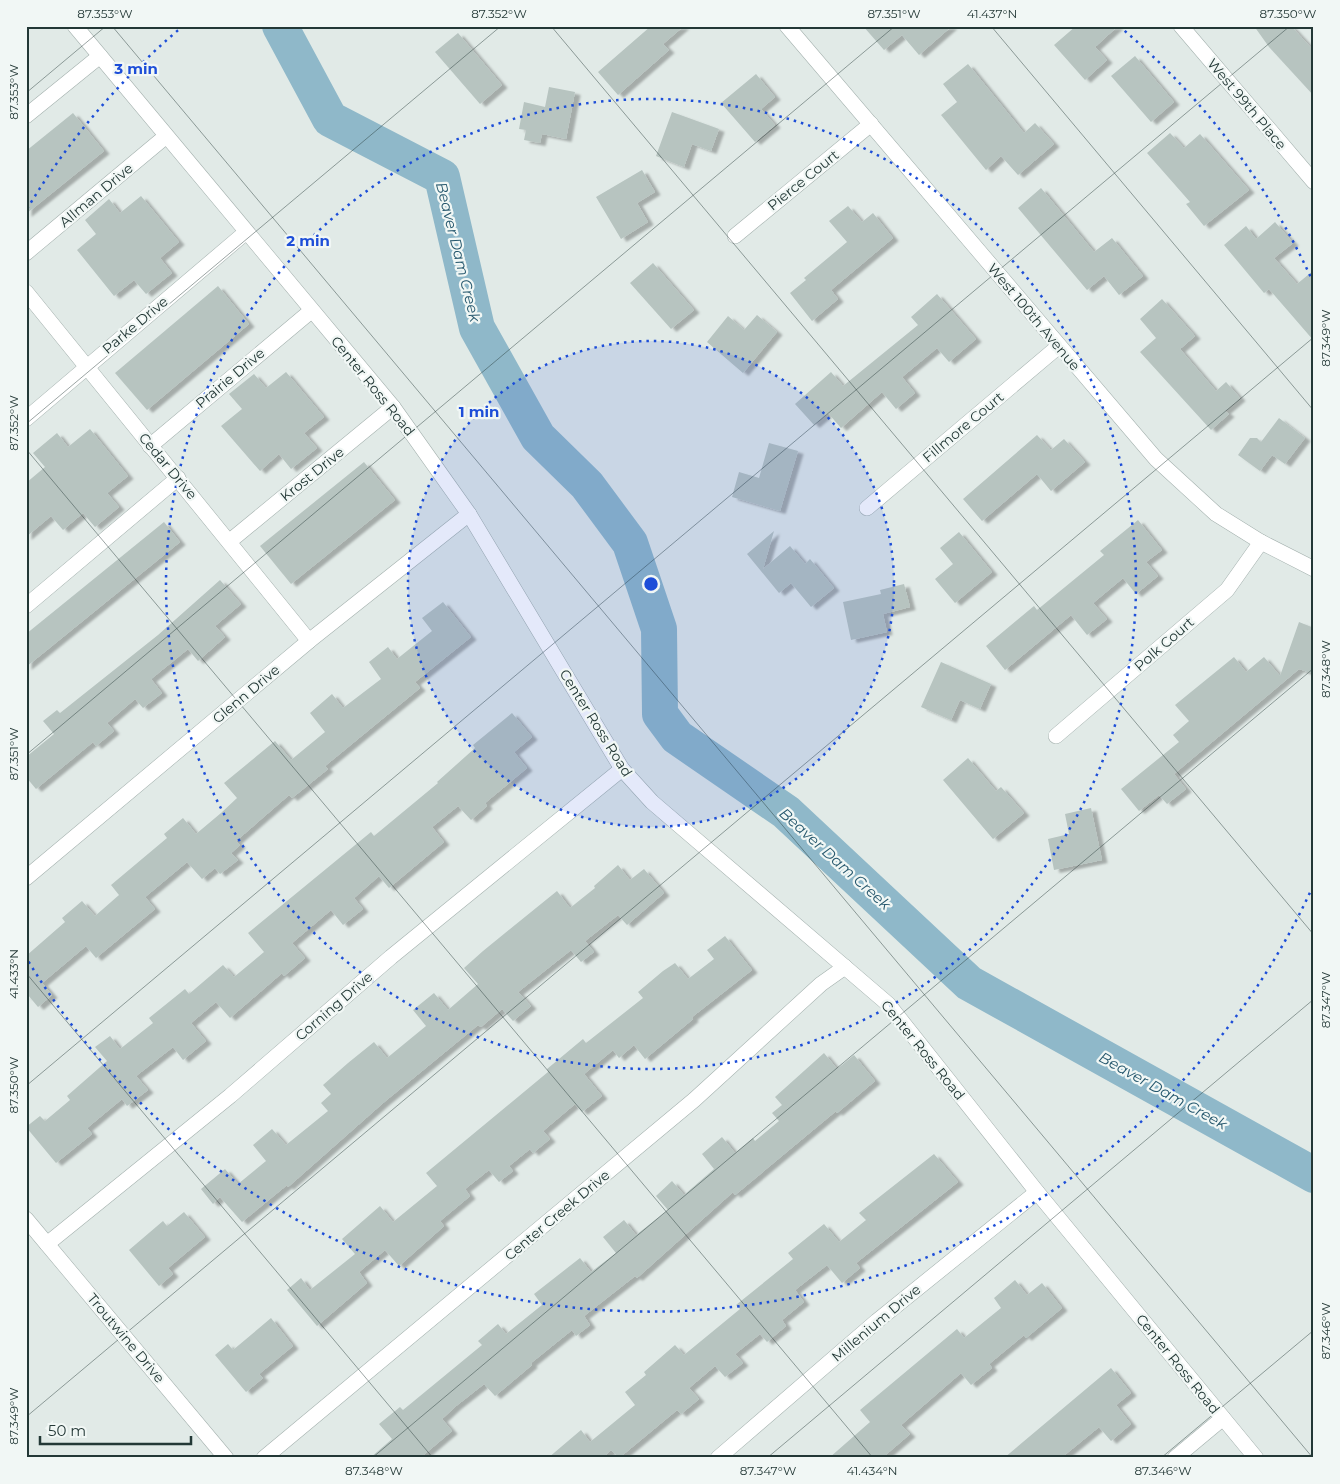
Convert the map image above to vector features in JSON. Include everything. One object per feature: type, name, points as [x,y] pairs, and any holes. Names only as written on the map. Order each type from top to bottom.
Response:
[{"type":"street","name":"Center Ross Road","points":[[75,26],[310,311],[393,407],[468,514],[622,768],[652,802],[888,1004],[1037,1192],[1256,1458]]},
{"type":"street","name":"West 100th Avenue","points":[[787,26],[1156,459],[1216,514],[1261,542],[1314,568]]},
{"type":"street","name":"West 99th Place","points":[[1181,26],[1314,182]]},
{"type":"street","points":[[26,116],[100,56]]},
{"type":"street","name":"Pierce Court","points":[[735,236],[871,124]]},
{"type":"street","name":"Allman Drive","points":[[26,253],[165,137]]},
{"type":"street","name":"Parke Drive","points":[[26,418],[245,233]]},
{"type":"street","name":"Cedar Drive","points":[[26,292],[150,446],[230,541],[309,641]]},
{"type":"street","name":"Prairie Drive","points":[[150,446],[310,311]]},
{"type":"street","name":"Fillmore Court","points":[[866,508],[1059,346]]},
{"type":"street","name":"Krost Drive","points":[[230,541],[393,407]]},
{"type":"street","points":[[26,606],[178,478]]},
{"type":"street","name":"Glenn Drive","points":[[26,878],[309,641],[468,514]]},
{"type":"street","name":"Polk Court","points":[[1056,736],[1227,590],[1261,542]]},
{"type":"street","name":"Corning Drive","points":[[47,1244],[230,1096],[391,958],[622,768]]},
{"type":"street","name":"Center Creek Drive","points":[[264,1458],[686,1107],[821,984],[845,967]]},
{"type":"street","name":"Millenium Drive","points":[[718,1458],[877,1321],[1037,1192]]},
{"type":"street","name":"Troutwine Drive","points":[[26,1219],[226,1458]]},
{"type":"street","points":[[1175,1458],[1223,1418]]},
{"type":"building","points":[[651,26],[684,26],[663,44],[669,50],[618,95],[598,72]]},
{"type":"building","points":[[863,26],[952,26],[919,55],[902,35],[884,50]]},
{"type":"building","points":[[1076,26],[1118,26],[1095,47],[1107,60],[1085,80],[1054,45]]},
{"type":"building","points":[[1254,26],[1291,26],[1314,51],[1314,96],[1269,47]]},
{"type":"building","points":[[458,33],[502,85],[480,104],[435,52]]},
{"type":"building","points":[[1135,56],[1174,102],[1151,122],[1111,76]]},
{"type":"building","points":[[968,64],[1024,133],[1035,123],[1054,144],[1018,175],[1001,156],[986,170],[941,115],[957,102],[943,84]]},
{"type":"building","points":[[756,74],[775,97],[761,109],[775,125],[755,142],[721,103]]},
{"type":"building","points":[[549,87],[575,92],[566,139],[542,134],[540,143],[524,140],[526,130],[519,129],[524,102],[545,107]]},
{"type":"building","points":[[672,112],[719,129],[711,151],[692,144],[684,167],[656,156]]},
{"type":"building","points":[[73,113],[104,151],[26,214],[26,151]]},
{"type":"building","points":[[1170,133],[1184,148],[1200,134],[1249,190],[1204,226],[1186,204],[1190,202],[1147,153]]},
{"type":"building","points":[[642,170],[655,192],[637,203],[648,222],[621,239],[596,197]]},
{"type":"building","points":[[1041,188],[1094,252],[1112,238],[1143,276],[1119,295],[1104,276],[1087,290],[1018,208]]},
{"type":"building","points":[[141,196],[179,242],[160,258],[172,273],[146,294],[134,280],[114,296],[77,250],[96,234],[85,220],[109,199],[120,213]]},
{"type":"building","points":[[848,206],[862,222],[873,213],[893,238],[831,290],[838,299],[812,321],[790,293],[806,280],[804,278],[847,242],[829,221]]},
{"type":"building","points":[[1275,222],[1293,243],[1274,258],[1297,284],[1314,270],[1314,341],[1269,289],[1264,293],[1224,245],[1246,226],[1256,239]]},
{"type":"building","points":[[653,263],[694,310],[671,329],[630,283]]},
{"type":"building","points":[[218,286],[249,324],[147,410],[115,373]]},
{"type":"building","points":[[937,294],[976,339],[949,362],[937,348],[902,377],[915,393],[896,409],[882,392],[841,428],[828,413],[814,425],[795,404],[831,372],[843,386],[918,325],[911,317]]},
{"type":"building","points":[[1162,299],[1195,336],[1180,349],[1216,391],[1226,382],[1240,398],[1225,411],[1229,414],[1211,430],[1140,352],[1156,338],[1140,319]]},
{"type":"building","points":[[757,315],[777,332],[743,373],[707,342],[728,316],[744,330]]},
{"type":"building","points":[[286,372],[324,417],[304,433],[317,448],[291,469],[279,454],[260,471],[221,426],[242,409],[229,394],[254,374],[266,388]]},
{"type":"building","points":[[1279,418],[1305,438],[1285,464],[1272,455],[1260,471],[1238,455],[1250,438],[1257,438],[1261,442]]},
{"type":"building","points":[[90,429],[128,476],[107,493],[119,507],[95,527],[83,513],[63,530],[51,516],[26,537],[26,483],[45,467],[33,453],[57,433],[68,447]]},
{"type":"building","points":[[1037,435],[1051,450],[1064,439],[1085,462],[1051,491],[1037,474],[982,521],[963,499]]},
{"type":"building","points":[[769,443],[798,451],[780,511],[732,497],[739,472],[759,478]]},
{"type":"building","points":[[364,462],[395,500],[291,584],[260,546]]},
{"type":"building","points":[[1138,520],[1162,550],[1146,562],[1158,576],[1136,594],[1123,578],[1093,603],[1107,619],[1087,635],[1071,615],[1005,670],[986,646],[1034,606],[1037,610],[1104,555],[1100,551]]},
{"type":"building","points":[[164,522],[180,542],[26,667],[26,634]]},
{"type":"building","points":[[774,531],[763,569],[790,546],[805,564],[810,559],[834,588],[811,607],[791,583],[779,593],[747,554]]},
{"type":"building","points":[[959,532],[992,572],[955,603],[935,579],[953,564],[940,548]]},
{"type":"building","points":[[220,580],[241,604],[215,626],[225,637],[198,661],[188,649],[151,679],[162,693],[143,708],[135,699],[107,723],[114,731],[96,746],[93,742],[36,789],[26,777],[26,757],[54,734],[43,721],[57,710],[60,713],[158,635]]},
{"type":"building","points":[[904,584],[910,607],[883,614],[887,632],[851,640],[843,602],[881,594],[880,590]]},
{"type":"building","points":[[443,602],[471,637],[415,682],[420,688],[325,766],[328,769],[292,798],[289,795],[236,841],[240,845],[231,853],[238,860],[220,874],[215,868],[202,879],[187,862],[145,897],[155,909],[96,958],[86,946],[42,983],[52,995],[38,1007],[28,995],[26,997],[26,956],[65,922],[62,918],[82,901],[95,916],[119,895],[111,885],[167,838],[164,834],[183,818],[196,834],[237,798],[224,783],[275,741],[291,760],[325,732],[310,713],[332,694],[343,708],[381,679],[369,662],[388,647],[397,659],[432,631],[422,618]]},
{"type":"building","points":[[1299,622],[1314,628],[1314,674],[1299,669],[1174,774],[1186,789],[1167,804],[1159,795],[1139,811],[1121,789],[1179,742],[1173,735],[1189,721],[1175,705],[1234,657],[1246,672],[1264,657],[1280,676]]},
{"type":"building","points":[[941,662],[991,684],[980,709],[960,700],[951,720],[921,707]]},
{"type":"building","points":[[512,713],[532,737],[514,752],[527,768],[485,803],[487,806],[471,820],[458,806],[432,827],[444,842],[389,888],[379,876],[354,898],[363,909],[343,925],[331,910],[292,943],[305,958],[284,976],[282,973],[230,1018],[216,1002],[191,1023],[206,1041],[183,1060],[173,1047],[136,1076],[148,1090],[127,1106],[122,1099],[87,1128],[92,1134],[56,1163],[26,1127],[40,1116],[45,1121],[70,1100],[67,1096],[107,1061],[95,1047],[110,1036],[120,1049],[153,1023],[149,1018],[185,989],[189,994],[223,965],[234,977],[264,952],[248,933],[371,832],[374,836],[438,783],[475,748],[473,745]]},
{"type":"building","points":[[968,758],[996,791],[1001,787],[1024,813],[993,839],[943,780]]},
{"type":"building","points":[[1091,808],[1102,860],[1054,870],[1048,839],[1069,834],[1065,814]]},
{"type":"building","points":[[618,865],[630,880],[644,869],[664,893],[627,925],[618,915],[585,941],[594,952],[581,962],[571,950],[518,992],[531,1006],[513,1021],[502,1009],[481,1027],[478,1025],[383,1103],[288,1187],[287,1185],[242,1222],[220,1197],[213,1204],[201,1189],[225,1169],[238,1184],[266,1161],[253,1145],[272,1129],[286,1145],[328,1111],[321,1103],[331,1094],[323,1085],[348,1063],[374,1042],[387,1058],[426,1026],[413,1010],[434,993],[448,1010],[478,984],[464,968],[483,951],[557,891],[570,908],[595,888],[594,886]]},
{"type":"building","points":[[725,936],[752,970],[692,1017],[693,1019],[645,1059],[634,1045],[619,1058],[613,1050],[584,1074],[602,1096],[582,1112],[575,1104],[543,1131],[550,1139],[533,1153],[530,1149],[509,1166],[513,1171],[499,1182],[489,1170],[465,1189],[470,1196],[440,1221],[444,1226],[399,1266],[385,1250],[359,1272],[367,1283],[317,1326],[287,1290],[301,1278],[310,1290],[355,1254],[342,1239],[380,1206],[393,1222],[437,1186],[426,1173],[548,1072],[547,1069],[583,1039],[586,1043],[643,998],[638,992],[663,971],[675,963],[688,979],[714,959],[707,950]]},
{"type":"building","points":[[824,1053],[837,1069],[854,1055],[875,1081],[735,1195],[733,1192],[637,1278],[635,1276],[584,1316],[590,1325],[576,1336],[572,1330],[531,1363],[532,1365],[495,1396],[484,1384],[456,1406],[442,1419],[452,1431],[420,1458],[370,1458],[392,1439],[379,1424],[400,1407],[403,1410],[482,1345],[478,1341],[498,1324],[506,1334],[542,1305],[534,1294],[580,1258],[591,1272],[616,1253],[603,1237],[624,1220],[636,1235],[668,1210],[656,1196],[672,1181],[684,1195],[714,1169],[702,1154],[722,1137],[735,1153],[753,1138],[755,1141],[779,1121],[772,1113],[782,1105],[775,1097]]},
{"type":"building","points":[[934,1154],[958,1182],[856,1263],[860,1268],[842,1283],[827,1265],[795,1290],[804,1302],[782,1320],[786,1326],[767,1342],[760,1334],[735,1354],[743,1363],[725,1377],[715,1366],[689,1388],[699,1399],[681,1414],[677,1410],[619,1458],[611,1450],[603,1458],[548,1458],[581,1430],[590,1442],[635,1405],[625,1392],[646,1375],[644,1372],[675,1345],[684,1355],[740,1309],[736,1305],[793,1259],[788,1253],[824,1224],[839,1242],[866,1220],[859,1213]]},
{"type":"building","points":[[184,1212],[205,1237],[168,1268],[173,1274],[159,1286],[129,1250],[163,1221],[167,1226]]},
{"type":"building","points":[[1015,1280],[1027,1295],[1042,1283],[1062,1308],[1026,1338],[1024,1335],[989,1364],[992,1368],[971,1385],[961,1373],[901,1425],[910,1434],[882,1458],[829,1458],[870,1422],[860,1410],[957,1329],[964,1338],[1001,1308],[994,1298]]},
{"type":"building","points":[[271,1318],[293,1346],[259,1374],[263,1378],[246,1392],[215,1355],[228,1344],[233,1350]]},
{"type":"building","points":[[1111,1368],[1131,1393],[1116,1405],[1131,1424],[1111,1441],[1099,1427],[1061,1458],[1004,1458]]},
{"type":"waterway","name":"Beaver Dam Creek","points":[[280,26],[330,119],[442,177],[477,328],[538,437],[587,485],[630,543],[659,629],[660,714],[677,737],[786,812],[969,983],[1314,1175]]}]
